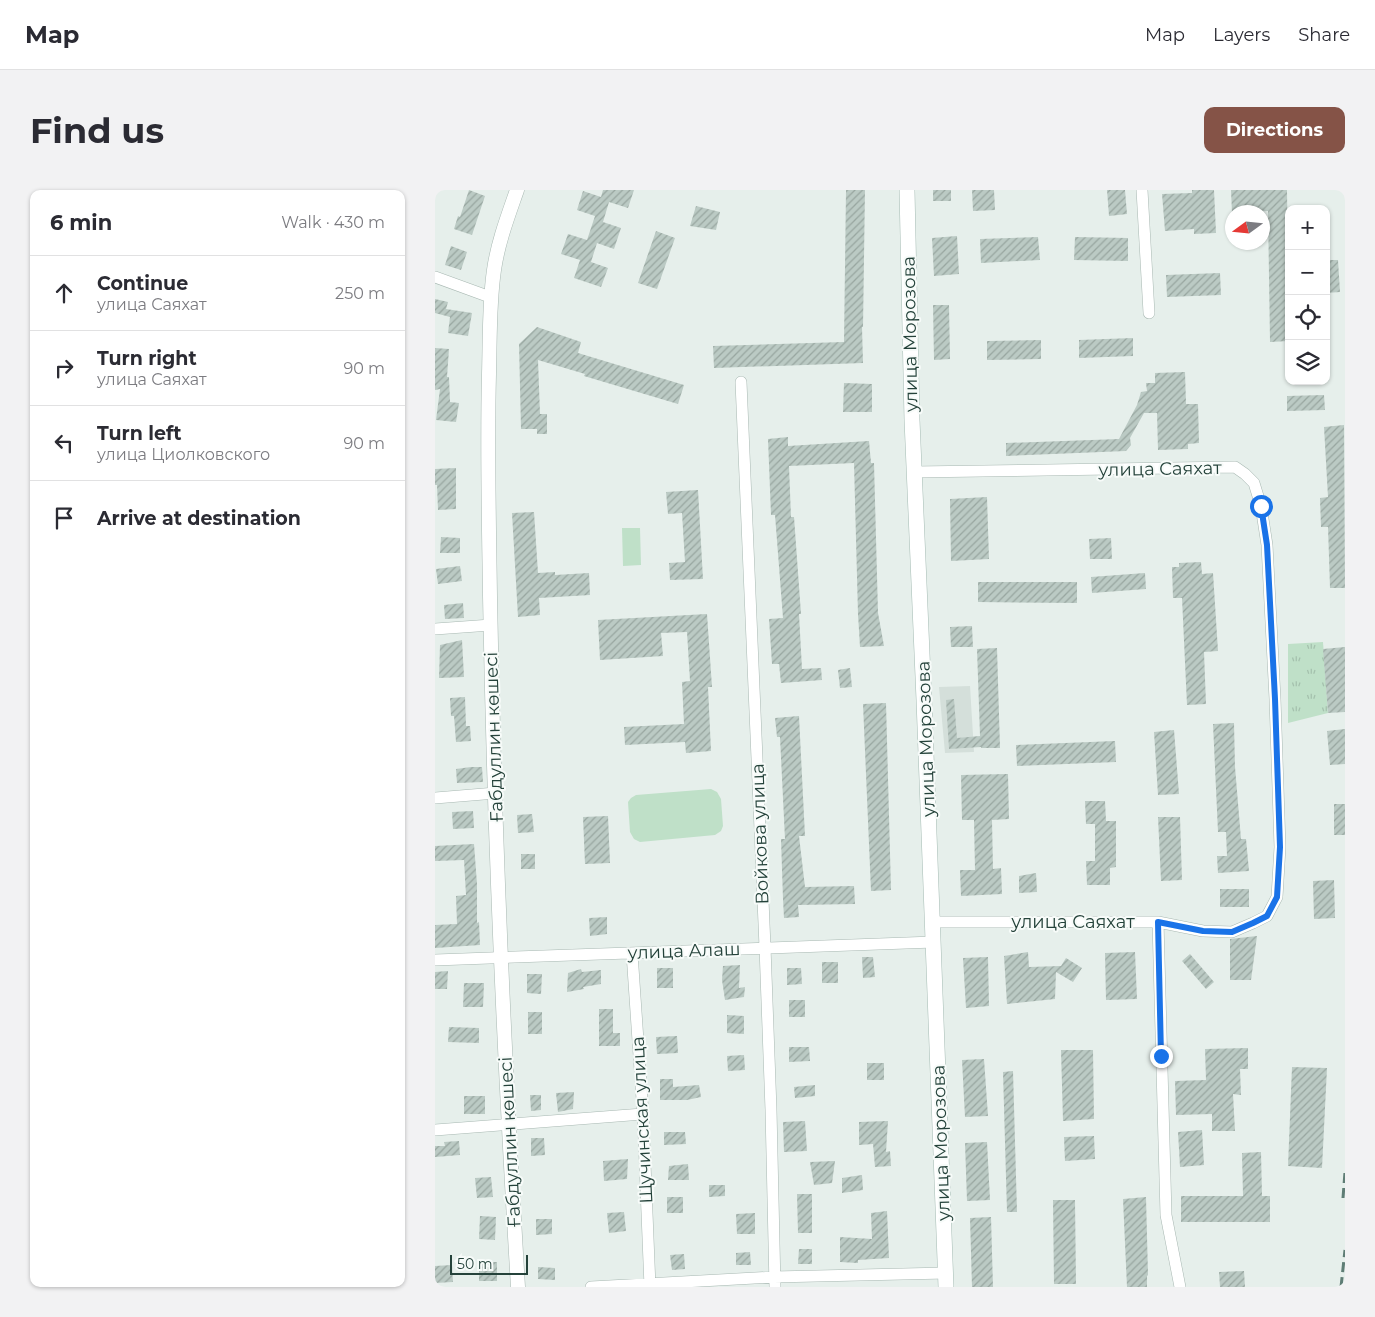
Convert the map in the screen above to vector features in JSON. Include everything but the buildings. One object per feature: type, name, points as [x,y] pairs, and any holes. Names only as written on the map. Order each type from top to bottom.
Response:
[{"type":"main road","name":"улица Морозова","points":[[907,190],[912,420],[946,1280]]},
{"type":"street","name":"Ғабдуллин көшесі","points":[[517,190],[501,236],[494,268],[491,298],[487,452],[501,958],[508,1124],[518,1287]]},
{"type":"street","points":[[1142,190],[1149,313]]},
{"type":"street","points":[[435,277],[491,298]]},
{"type":"street","name":"Войкова улица","points":[[741,382],[765,948],[775,1282]]},
{"type":"street","name":"улица Саяхат","points":[[915,472],[1235,467],[1254,484],[1261,506],[1267,554],[1275,699],[1280,837],[1277,897],[1267,916],[1232,932],[1203,931],[1158,922],[933,922]]},
{"type":"street","points":[[435,629],[491,625]]},
{"type":"street","points":[[435,798],[496,793]]},
{"type":"street","points":[[1158,922],[1166,1215],[1180,1287]]},
{"type":"street","name":"улица Алаш","points":[[435,960],[934,942]]},
{"type":"street","name":"Щучинская улица","points":[[632,953],[643,1114],[650,1285]]},
{"type":"street","points":[[435,1130],[643,1114]]},
{"type":"street","points":[[591,1287],[946,1280]]},
{"type":"shaded area","points":[[970,686],[974,752],[945,753],[939,687]]},
{"type":"green space","points":[[622,528],[640,528],[641,565],[623,566]]},
{"type":"green space","points":[[1323,642],[1328,713],[1288,723],[1288,644]]},
{"type":"green space","points":[[711,789],[717,792],[721,799],[723,826],[721,831],[715,835],[640,842],[634,839],[630,832],[628,802],[631,798],[636,795]]},
{"type":"railway","points":[[1343,1198],[1345,1172]]},
{"type":"railway","points":[[1341,1287],[1345,1250]]},
{"type":"route","points":[[1161,1056],[1158,922],[1203,931],[1232,932],[1267,916],[1277,897],[1280,847],[1275,699],[1267,545],[1261,506]]}]
